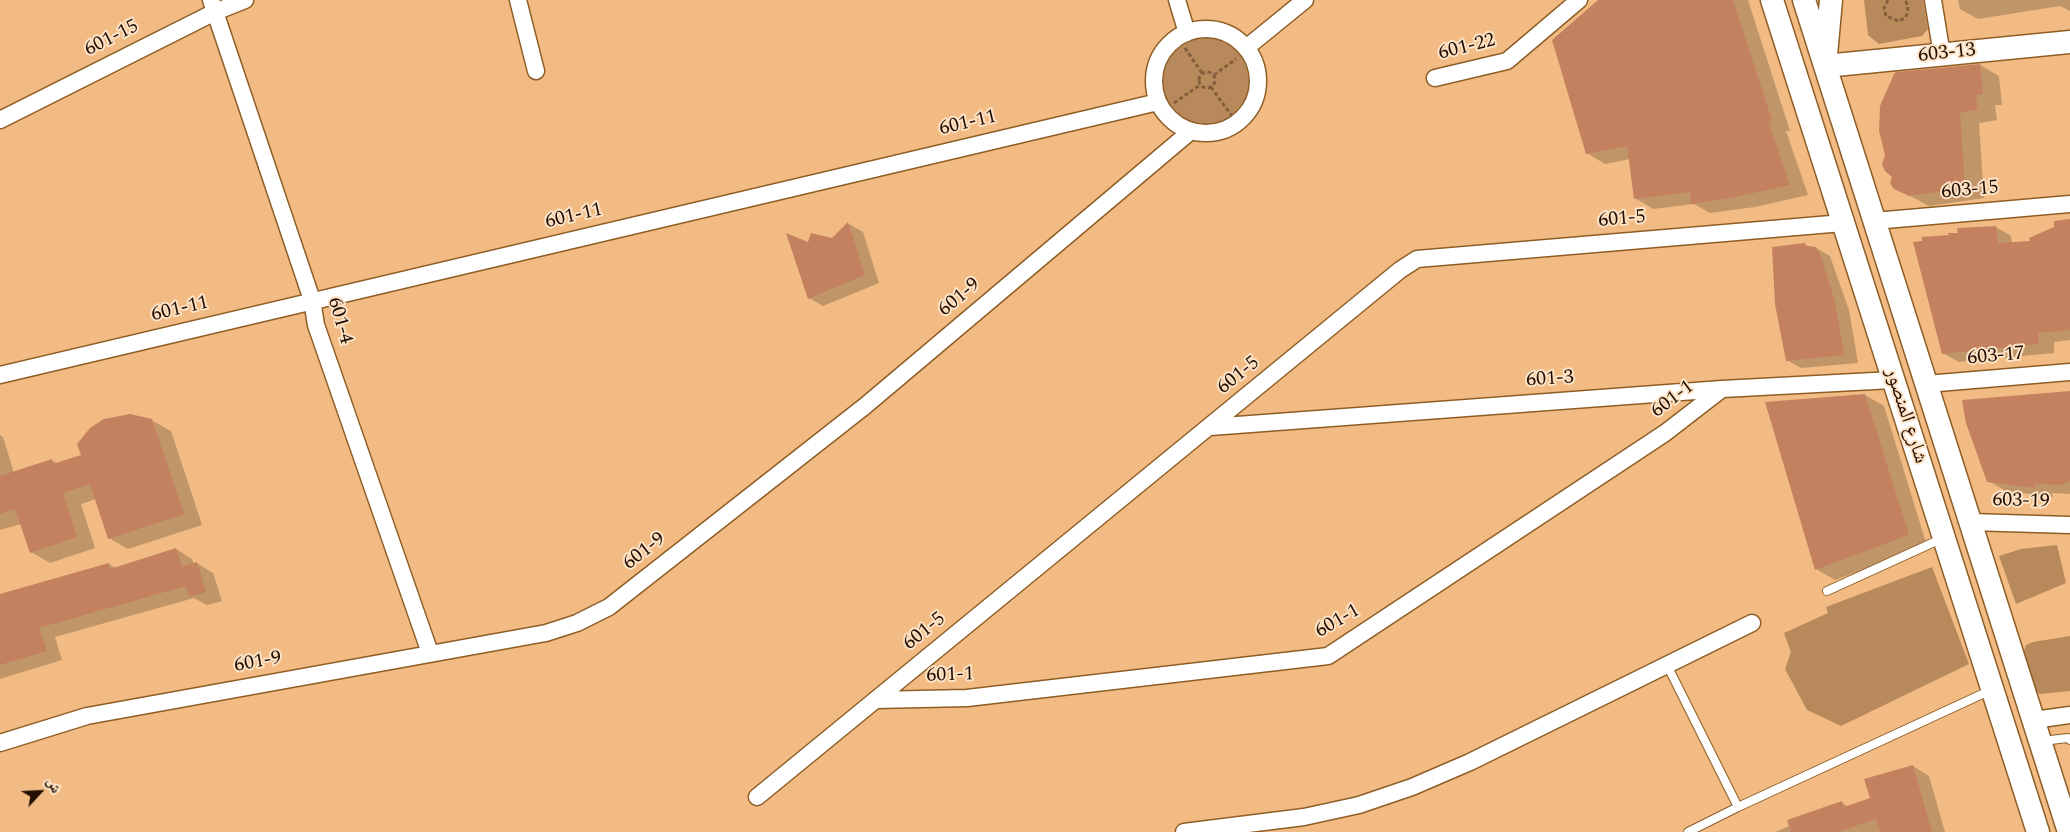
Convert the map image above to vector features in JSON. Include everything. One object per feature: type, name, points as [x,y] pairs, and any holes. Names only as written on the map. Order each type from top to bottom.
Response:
[{"type":"main road","name":"شارع المنصور","points":[[1772,0],[2038,832]]},
{"type":"main road","name":"شارع المنصور","points":[[1804,0],[2069,832]]},
{"type":"main road","points":[[1825,66],[1832,0]]},
{"type":"main road","name":"603-13","points":[[1825,66],[2070,42]]},
{"type":"street","name":"601-15","points":[[0,120],[213,6],[245,0]]},
{"type":"street","points":[[518,0],[536,71]]},
{"type":"street","points":[[1177,0],[1185,39]]},
{"type":"street","points":[[1243,52],[1305,0]]},
{"type":"street","name":"601-22","points":[[1435,78],[1507,61],[1579,0]]},
{"type":"street","points":[[1933,0],[1942,54]]},
{"type":"street","name":"601-4","points":[[213,6],[312,300],[316,325],[430,653]]},
{"type":"street","points":[[1203,29],[1219,31],[1234,38],[1243,52],[1255,63],[1258,79],[1256,95],[1249,111],[1238,123],[1224,131],[1207,134],[1191,132],[1177,125],[1166,115],[1164,104],[1154,88],[1154,74],[1158,61],[1165,49],[1175,39],[1185,39],[1203,29]]},
{"type":"street","name":"601-11","points":[[0,375],[312,300],[1164,104]]},
{"type":"street","name":"601-9","points":[[0,743],[87,716],[546,633],[577,623],[610,607],[865,406],[1191,132]]},
{"type":"street","name":"603-15","points":[[1874,221],[2070,204]]},
{"type":"street","name":"601-5","points":[[757,797],[1417,258],[1843,223]]},
{"type":"street","name":"603-17","points":[[1926,384],[2070,372]]},
{"type":"street","name":"601-3","points":[[1210,427],[1722,389],[1893,380]]},
{"type":"street","name":"601-1","points":[[875,700],[967,698],[1328,656],[1665,433],[1722,389]]},
{"type":"street","name":"603-19","points":[[1970,522],[2070,525]]},
{"type":"street","points":[[1184,832],[1304,817],[1359,806],[1412,787],[1470,762],[1752,623]]},
{"type":"street","points":[[2037,730],[2070,715]]},
{"type":"lane","points":[[1826,591],[1944,537]]},
{"type":"lane","points":[[1667,665],[1738,807]]},
{"type":"lane","points":[[1688,832],[1992,689]]},
{"type":"lane","points":[[2037,730],[2070,740]]},
{"type":"path","points":[[1888,0],[1885,4],[1885,12],[1890,19],[1898,21],[1905,18],[1909,10],[1905,0]]},
{"type":"path","points":[[1185,39],[1202,73]]},
{"type":"path","points":[[1214,75],[1243,52]]},
{"type":"path","points":[[1211,87],[1206,88],[1200,85],[1198,78],[1206,71],[1214,75]]},
{"type":"path","points":[[1211,87],[1215,80],[1214,75]]},
{"type":"path","points":[[1164,104],[1200,85]]},
{"type":"path","points":[[1211,87],[1232,116]]},
{"type":"shaded area","points":[[1864,0],[1923,0],[1928,29],[1922,36],[1879,44],[1868,35]]},
{"type":"shaded area","points":[[1206,38],[1222,41],[1230,45],[1242,57],[1246,65],[1249,81],[1246,97],[1242,105],[1230,117],[1222,121],[1206,124],[1190,121],[1182,117],[1170,105],[1166,97],[1163,81],[1166,65],[1170,57],[1182,45],[1190,41]]},
{"type":"shaded area","points":[[2057,545],[2066,583],[2016,604],[1999,556],[2021,549]]},
{"type":"shaded area","points":[[1932,567],[1969,664],[1841,726],[1807,710],[1785,669],[1791,652],[1784,633],[1828,613],[1826,607]]},
{"type":"shaded area","points":[[2070,636],[2070,691],[2040,694],[2036,691],[2024,651],[2026,645],[2033,642]]},
{"type":"building","points":[[1598,0],[1733,0],[1772,120],[1768,121],[1790,185],[1736,197],[1691,204],[1690,192],[1634,199],[1627,146],[1586,154],[1552,40]]},
{"type":"building","points":[[1980,64],[1983,94],[1976,95],[1978,109],[1960,113],[1965,188],[1909,196],[1894,189],[1890,183],[1892,177],[1885,171],[1882,164],[1885,155],[1879,131],[1880,106],[1894,74],[1896,72]]},
{"type":"building","points":[[2070,219],[2070,330],[2038,333],[2039,344],[1942,354],[1913,242],[1922,241],[1922,237],[1958,233],[1957,228],[1996,226],[1998,243],[2030,241],[2029,238],[2054,227],[2054,221]]},
{"type":"building","points":[[848,222],[865,275],[808,299],[786,233],[808,242],[811,233],[832,238]]},
{"type":"building","points":[[1805,243],[1806,246],[1816,247],[1821,257],[1835,301],[1844,355],[1786,361],[1775,304],[1772,247]]},
{"type":"building","points":[[2070,391],[2070,481],[2060,485],[2035,484],[2035,488],[1987,482],[1966,423],[1962,400]]},
{"type":"building","points":[[1865,394],[1909,535],[1815,570],[1765,402]]},
{"type":"building","points":[[130,414],[152,419],[184,514],[108,539],[90,484],[63,493],[77,537],[30,553],[15,509],[0,514],[0,476],[52,459],[53,464],[81,455],[77,444],[90,428],[104,419]]},
{"type":"building","points":[[176,548],[182,567],[197,562],[206,592],[189,597],[186,586],[39,628],[47,651],[0,665],[0,594],[109,563],[110,569]]},
{"type":"building","points":[[1913,765],[1932,832],[1880,832],[1876,819],[1837,832],[1791,832],[1787,820],[1842,801],[1844,807],[1870,798],[1864,779]]}]
